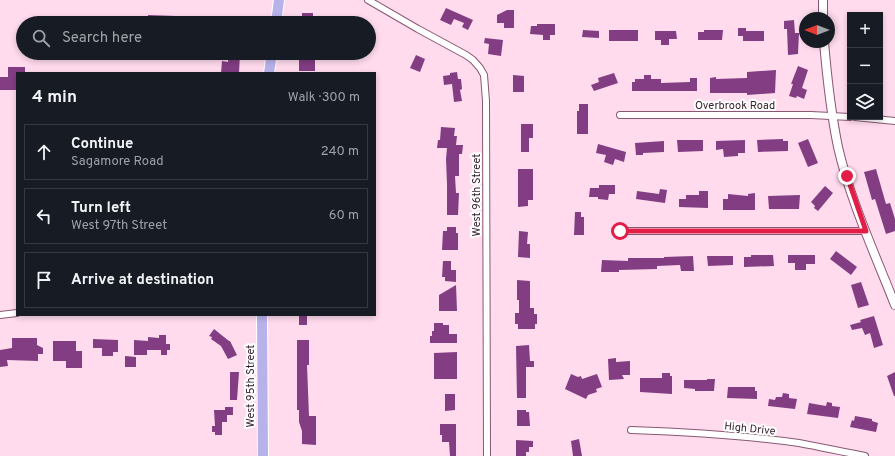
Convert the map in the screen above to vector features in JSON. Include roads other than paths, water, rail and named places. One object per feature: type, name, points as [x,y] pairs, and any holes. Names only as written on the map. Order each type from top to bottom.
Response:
[{"type":"main road","points":[[277,16],[279,0]]},
{"type":"main road","points":[[269,72],[271,60]]},
{"type":"main road","name":"West 95th Street","points":[[262,316],[263,456]]},
{"type":"street","name":"West 96th Street","points":[[368,0],[466,55],[480,68],[484,75],[486,101],[487,456]]},
{"type":"street","points":[[823,0],[823,12]]},
{"type":"street","points":[[824,48],[827,80],[838,148],[866,231],[892,288],[895,305]]},
{"type":"street","name":"Overbrook Road","points":[[620,115],[847,117]]},
{"type":"street","points":[[883,120],[895,121]]},
{"type":"street","points":[[620,231],[866,231]]},
{"type":"street","points":[[0,315],[16,313]]},
{"type":"street","name":"High Drive","points":[[631,430],[690,432],[741,436],[800,444],[865,456]]}]
